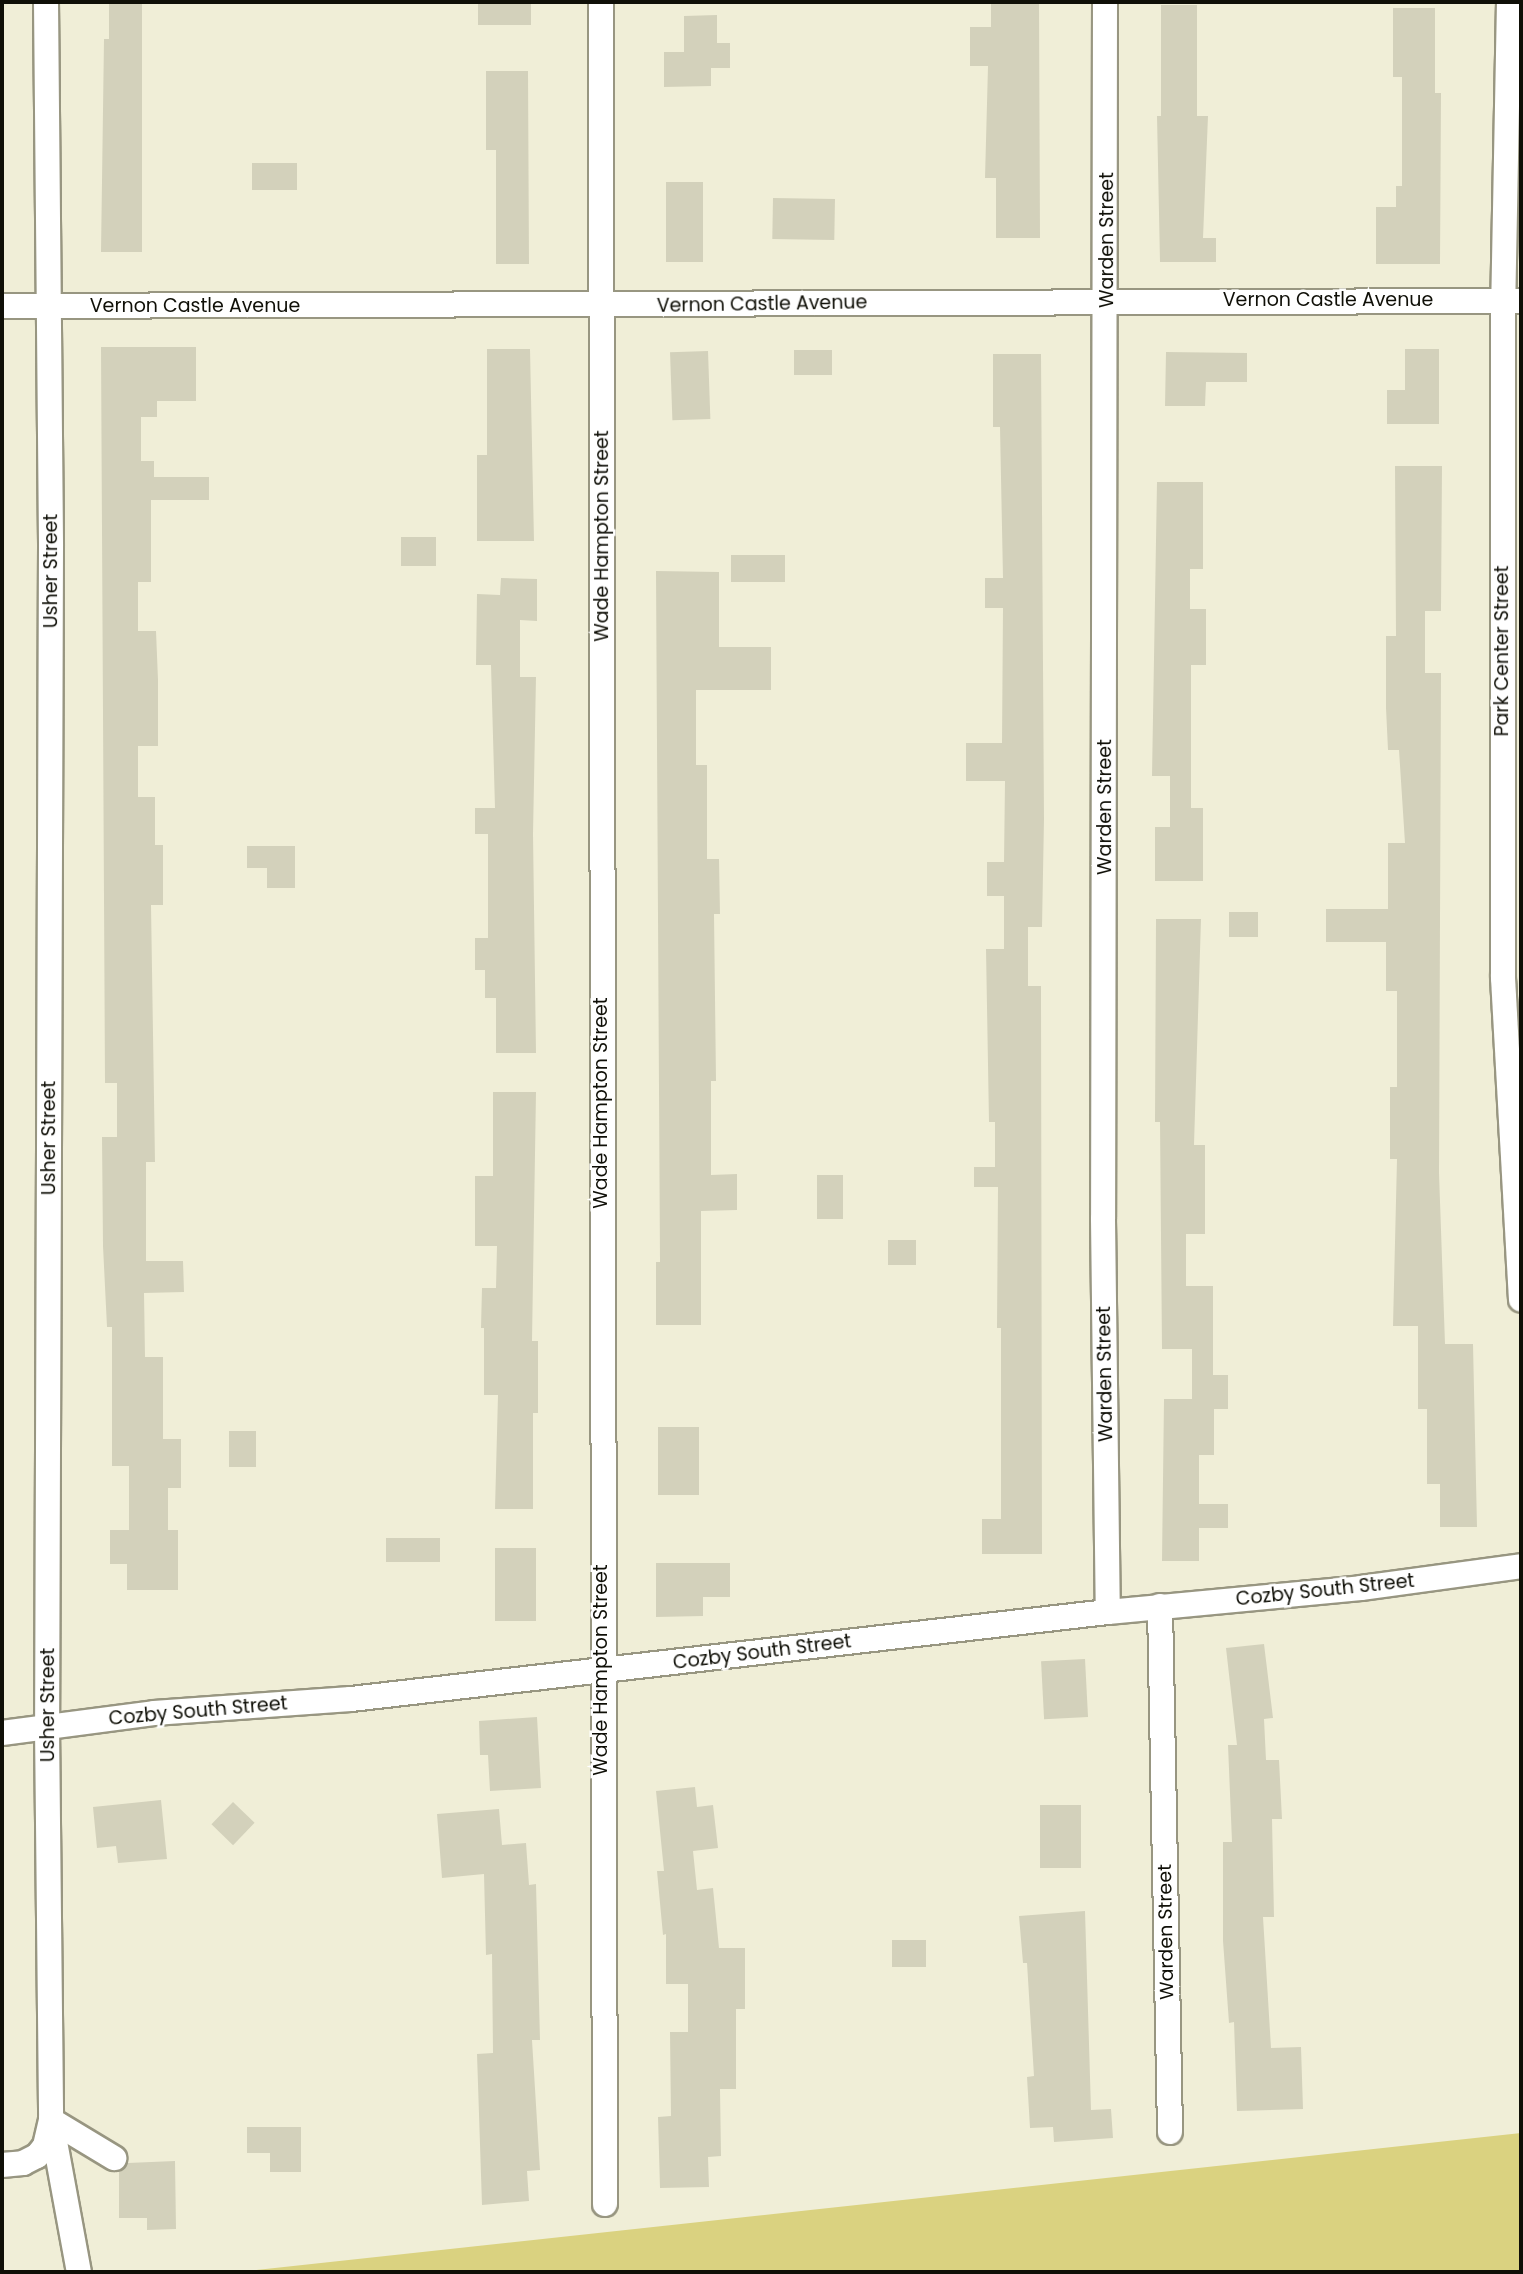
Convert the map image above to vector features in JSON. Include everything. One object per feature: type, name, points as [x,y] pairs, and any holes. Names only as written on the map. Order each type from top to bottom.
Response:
[{"type":"street","name":"Usher Street","points":[[46,2],[49,306],[47,1727],[51,2120],[79,2272]]},
{"type":"street","name":"Wade Hampton Street","points":[[601,2],[600,1671],[605,2204]]},
{"type":"street","name":"Warden Street","points":[[1105,2],[1108,299],[1103,1219],[1108,1612]]},
{"type":"street","name":"Park Center Street","points":[[1509,2],[1512,301],[1503,978],[1521,1299]]},
{"type":"street","name":"Vernon Castle Avenue","points":[[2,306],[602,306],[1108,299],[1512,301]]},
{"type":"street","name":"Cozby South Street","points":[[2,1733],[600,1671],[1160,1606],[1361,1588],[1521,1566]]},
{"type":"street","name":"Warden Street","points":[[1160,1606],[1170,2132]]},
{"type":"street","points":[[2,2165],[23,2163],[37,2156],[45,2146],[51,2120],[114,2158]]},
{"type":"shaded area","points":[[1521,2133],[1521,2272],[239,2272]]},
{"type":"building","points":[[109,2],[142,2],[142,252],[101,252],[104,39],[109,39]]},
{"type":"building","points":[[478,2],[531,2],[531,25],[478,25]]},
{"type":"building","points":[[991,2],[1039,2],[1040,238],[996,238],[996,178],[985,178],[988,66],[970,66],[970,27],[991,27]]},
{"type":"building","points":[[1161,5],[1197,5],[1197,116],[1208,116],[1203,238],[1216,238],[1216,262],[1160,262],[1157,116],[1161,116]]},
{"type":"building","points":[[1393,8],[1435,8],[1435,93],[1441,93],[1440,264],[1376,264],[1376,207],[1396,207],[1396,186],[1402,186],[1402,77],[1393,77]]},
{"type":"building","points":[[717,15],[717,43],[730,43],[730,68],[711,68],[711,86],[664,87],[664,52],[684,52],[684,16]]},
{"type":"building","points":[[486,71],[528,71],[529,264],[496,264],[496,150],[486,150]]},
{"type":"building","points":[[252,163],[297,163],[297,190],[252,190]]},
{"type":"building","points":[[666,182],[703,182],[703,262],[666,262]]},
{"type":"building","points":[[773,198],[835,199],[834,240],[772,239]]},
{"type":"building","points":[[101,347],[196,347],[196,401],[157,401],[157,417],[141,417],[141,461],[154,461],[154,477],[209,477],[209,500],[151,500],[151,582],[138,582],[138,631],[156,631],[158,746],[138,746],[138,797],[155,797],[155,845],[163,845],[163,905],[151,905],[155,1162],[146,1162],[146,1261],[183,1261],[184,1292],[144,1293],[145,1357],[163,1357],[163,1439],[181,1439],[181,1488],[168,1488],[168,1530],[178,1530],[178,1590],[127,1590],[127,1564],[110,1564],[110,1530],[129,1530],[129,1466],[112,1466],[112,1327],[107,1327],[103,1246],[102,1137],[117,1137],[117,1083],[105,1083]]},
{"type":"building","points":[[487,349],[530,349],[534,541],[477,541],[477,455],[487,455]]},
{"type":"building","points":[[1405,349],[1439,349],[1439,424],[1387,424],[1387,390],[1405,390]]},
{"type":"building","points":[[794,350],[832,350],[832,375],[794,375]]},
{"type":"building","points":[[708,351],[710,419],[672,420],[670,352]]},
{"type":"building","points":[[1166,352],[1247,353],[1247,382],[1206,382],[1205,406],[1165,406]]},
{"type":"building","points":[[993,354],[1041,354],[1044,819],[1042,927],[1028,927],[1028,986],[1041,986],[1042,1554],[982,1554],[982,1519],[1001,1519],[1001,1328],[997,1328],[998,1187],[974,1187],[974,1167],[995,1167],[995,1122],[989,1122],[986,949],[1004,949],[1004,896],[987,896],[987,862],[1004,862],[1005,781],[966,781],[966,743],[1002,743],[1003,608],[985,608],[985,578],[1003,578],[1000,427],[993,427]]},
{"type":"building","points":[[1395,466],[1442,466],[1441,611],[1425,611],[1425,673],[1441,673],[1439,1173],[1445,1344],[1473,1344],[1477,1527],[1440,1527],[1440,1484],[1427,1484],[1427,1409],[1418,1409],[1418,1326],[1393,1326],[1397,1159],[1390,1159],[1390,1087],[1397,1087],[1397,991],[1386,991],[1386,942],[1326,942],[1326,909],[1388,909],[1388,843],[1405,843],[1399,750],[1388,750],[1386,708],[1386,636],[1396,636]]},
{"type":"building","points":[[1157,482],[1203,482],[1203,569],[1190,569],[1190,609],[1206,609],[1206,665],[1191,665],[1191,808],[1203,808],[1203,881],[1155,881],[1155,827],[1170,827],[1170,776],[1152,776]]},
{"type":"building","points":[[401,537],[436,537],[436,566],[401,566]]},
{"type":"building","points":[[731,555],[785,555],[785,582],[731,582]]},
{"type":"building","points":[[656,571],[719,572],[719,647],[771,647],[771,690],[696,690],[696,765],[707,765],[707,859],[719,859],[720,914],[714,914],[716,1081],[711,1081],[711,1175],[737,1174],[737,1210],[701,1211],[701,1325],[656,1325],[656,1262],[660,1262]]},
{"type":"building","points":[[501,578],[537,579],[537,621],[520,620],[520,677],[536,677],[533,834],[536,1053],[496,1053],[496,998],[485,998],[485,970],[475,970],[475,938],[488,938],[488,834],[475,834],[475,808],[495,808],[491,665],[476,665],[477,594],[500,595]]},
{"type":"building","points":[[247,846],[295,846],[295,888],[267,888],[267,868],[247,868]]},
{"type":"building","points":[[1229,912],[1258,912],[1258,937],[1229,937]]},
{"type":"building","points":[[1156,919],[1201,919],[1194,1145],[1205,1145],[1205,1234],[1186,1234],[1186,1286],[1213,1286],[1213,1375],[1228,1375],[1228,1409],[1214,1409],[1214,1455],[1199,1455],[1199,1504],[1228,1504],[1228,1528],[1199,1528],[1199,1561],[1162,1561],[1164,1399],[1192,1399],[1192,1349],[1162,1349],[1160,1122],[1155,1122]]},
{"type":"building","points":[[493,1092],[536,1092],[532,1341],[538,1341],[538,1413],[533,1413],[533,1509],[495,1509],[498,1395],[484,1395],[482,1288],[496,1288],[497,1246],[475,1246],[475,1176],[493,1176]]},
{"type":"building","points":[[817,1175],[843,1175],[843,1219],[817,1219]]},
{"type":"building","points":[[888,1240],[916,1240],[916,1265],[888,1265]]},
{"type":"building","points":[[658,1427],[699,1427],[699,1495],[658,1495]]},
{"type":"building","points":[[229,1431],[256,1431],[256,1467],[229,1467]]},
{"type":"building","points":[[386,1538],[440,1538],[440,1562],[386,1562]]},
{"type":"building","points":[[495,1548],[536,1548],[536,1621],[495,1621]]},
{"type":"building","points":[[656,1563],[730,1563],[730,1597],[703,1597],[703,1616],[656,1617]]},
{"type":"building","points":[[1264,1644],[1273,1718],[1264,1719],[1266,1760],[1279,1760],[1282,1819],[1272,1819],[1274,1917],[1263,1917],[1271,2048],[1301,2047],[1303,2109],[1237,2111],[1234,2022],[1229,2023],[1223,1941],[1223,1842],[1232,1842],[1228,1745],[1237,1745],[1226,1648]]},
{"type":"building","points":[[1085,1659],[1088,1717],[1044,1719],[1041,1661]]},
{"type":"building","points":[[537,1717],[541,1788],[490,1791],[488,1755],[480,1755],[479,1721]]},
{"type":"building","points":[[695,1787],[697,1807],[713,1805],[718,1848],[693,1851],[697,1890],[713,1888],[719,1948],[745,1948],[745,2009],[736,2009],[736,2089],[720,2089],[721,2156],[708,2157],[709,2187],[660,2188],[658,2117],[671,2116],[670,2032],[688,2032],[688,1984],[666,1984],[666,1934],[663,1935],[657,1871],[664,1871],[656,1791]]},
{"type":"building","points":[[161,1800],[167,1859],[118,1863],[116,1846],[97,1848],[93,1807]]},
{"type":"building","points":[[233,1802],[255,1823],[233,1845],[211,1824]]},
{"type":"building","points":[[1040,1805],[1081,1805],[1081,1868],[1040,1868]]},
{"type":"building","points":[[499,1809],[502,1845],[526,1843],[529,1885],[536,1884],[540,2040],[532,2040],[540,2170],[527,2171],[529,2201],[482,2205],[477,2054],[493,2053],[492,1954],[486,1955],[484,1874],[442,1878],[437,1814]]},
{"type":"building","points":[[1085,1911],[1091,2110],[1111,2109],[1113,2138],[1054,2142],[1053,2127],[1030,2128],[1027,2077],[1034,2076],[1027,1963],[1023,1963],[1019,1916]]},
{"type":"building","points":[[892,1940],[926,1940],[926,1967],[892,1967]]},
{"type":"building","points":[[247,2127],[301,2127],[301,2172],[270,2172],[270,2153],[247,2153]]},
{"type":"building","points":[[175,2161],[176,2229],[147,2230],[147,2218],[119,2218],[119,2172],[128,2163]]}]
